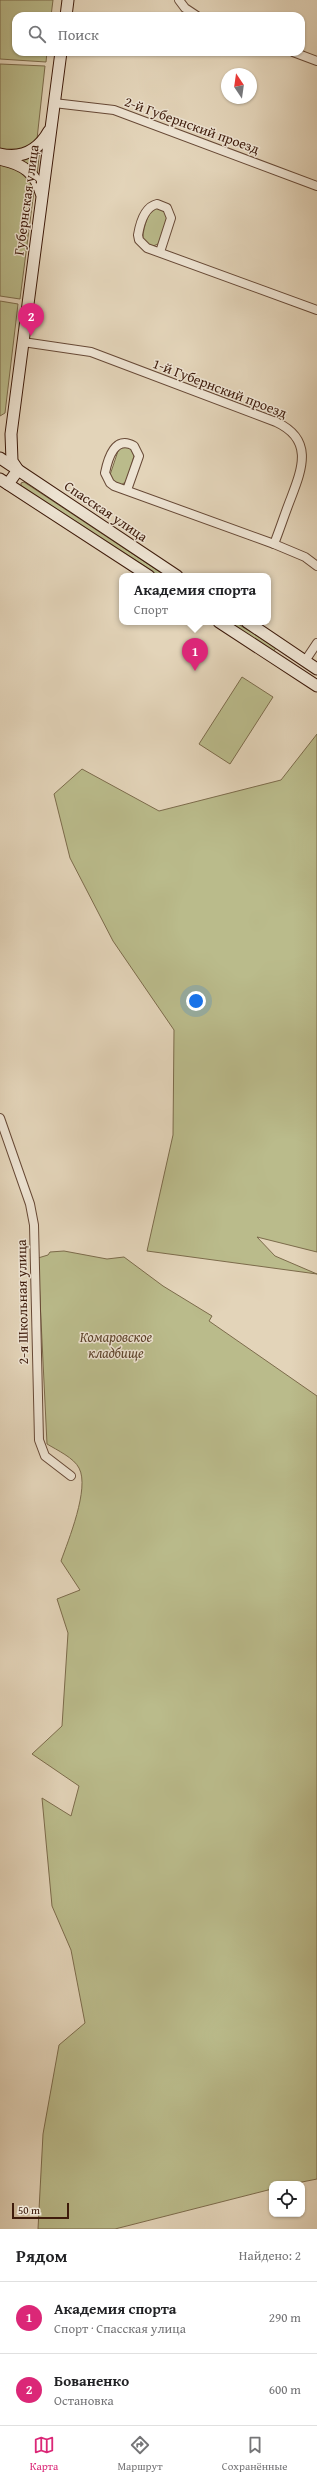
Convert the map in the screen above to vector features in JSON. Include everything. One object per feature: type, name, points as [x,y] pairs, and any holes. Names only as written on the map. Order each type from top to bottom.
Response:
[{"type":"street","points":[[66,12],[68,0]]},
{"type":"street","points":[[179,0],[185,8],[191,12]]},
{"type":"street","name":"Губернская улица","points":[[18,470],[12,461],[11,434],[60,56]]},
{"type":"street","points":[[304,56],[317,61]]},
{"type":"street","name":"2-й Губернский проезд","points":[[54,103],[114,110],[317,186]]},
{"type":"street","points":[[0,154],[11,156],[24,155],[36,148],[44,140],[52,125]]},
{"type":"street","points":[[0,160],[14,162],[30,171],[39,184],[42,196]]},
{"type":"street","points":[[160,252],[171,218],[167,208],[157,204],[152,206],[145,213],[138,235],[142,245],[160,252],[317,310]]},
{"type":"street","name":"1-й Губернский проезд","points":[[22,342],[91,352],[276,422],[290,430],[302,451],[302,467],[274,544]]},
{"type":"street","points":[[127,490],[139,456],[134,446],[124,442],[119,444],[112,451],[105,473],[110,483],[127,490],[274,544],[305,558],[317,566]]},
{"type":"street","name":"Спасская улица","points":[[0,458],[172,573]]},
{"type":"street","points":[[18,470],[4,481],[144,573]]},
{"type":"street","points":[[224,625],[317,686]]},
{"type":"street","points":[[251,625],[317,669]]},
{"type":"street","points":[[305,661],[317,643]]},
{"type":"street","name":"2-я Школьная улица","points":[[0,1118],[30,1204],[34,1225],[39,1440],[45,1456],[71,1476]]},
{"type":"green space","points":[[0,0],[53,0],[52,12],[12,12],[12,56],[47,56],[46,62],[0,59]]},
{"type":"green space","points":[[0,64],[45,66],[37,139],[25,148],[0,149]]},
{"type":"green space","points":[[40,147],[37,177],[17,159]]},
{"type":"green space","points":[[0,163],[22,172],[29,180],[34,191],[20,299],[0,296]]},
{"type":"green space","points":[[155,208],[163,208],[167,218],[160,243],[151,247],[143,242],[143,233],[147,218]]},
{"type":"green space","points":[[0,301],[18,304],[5,413],[0,416]]},
{"type":"green space","points":[[130,446],[134,456],[127,481],[121,485],[114,484],[110,475],[119,448]]},
{"type":"green space","points":[[24,482],[161,573],[152,573],[21,486],[21,483]]},
{"type":"green space","points":[[230,625],[240,625],[276,648],[272,653]]},
{"type":"green space","points":[[242,677],[273,697],[230,764],[199,744]]},
{"type":"green space","points":[[317,734],[317,1252],[257,1237],[275,1256],[317,1274],[147,1251],[173,1135],[174,1030],[113,941],[70,858],[54,794],[82,769],[159,811],[281,780]]},
{"type":"green space","name":"Комаровское кладбище","points":[[64,1251],[107,1259],[124,1257],[163,1286],[212,1316],[209,1321],[317,1396],[317,2179],[305,2181],[269,2181],[269,2190],[115,2229],[38,2229],[43,2134],[59,2045],[85,2023],[71,1950],[52,1906],[42,1798],[71,1816],[79,1786],[32,1754],[62,1726],[68,1633],[57,1599],[80,1590],[61,1561],[77,1514],[82,1488],[82,1477],[77,1464],[65,1454],[47,1444],[38,1258],[48,1255],[50,1252]]},
{"type":"place","name":"Бованенко","points":[[31,336]]},
{"type":"place","name":"Академия спорта","points":[[195,671]]}]
